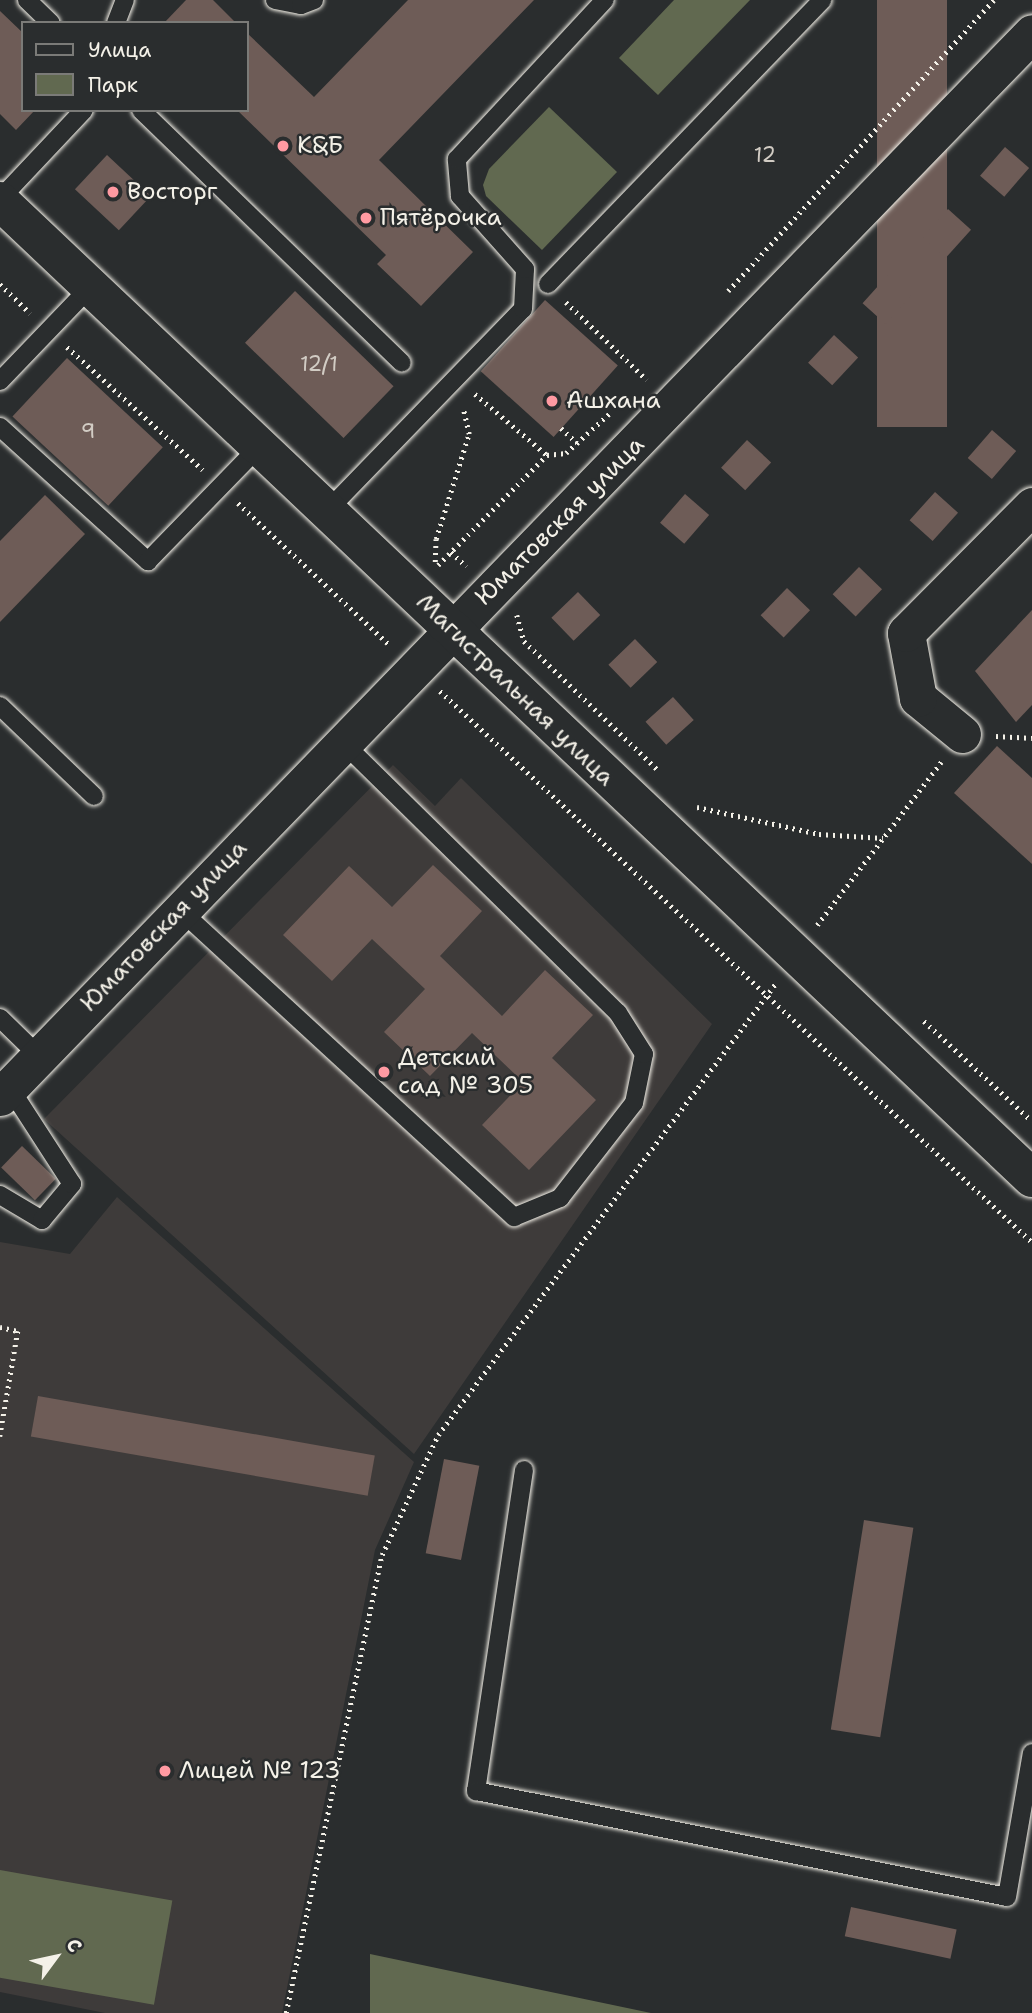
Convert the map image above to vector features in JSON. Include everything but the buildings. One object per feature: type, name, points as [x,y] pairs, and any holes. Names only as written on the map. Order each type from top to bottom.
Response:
[{"type":"street","name":"Юматовская улица","points":[[5,1093],[451,628],[675,408],[1032,33]]},
{"type":"street","name":"Магистральная улица","points":[[0,200],[1032,1178]]},
{"type":"street","points":[[962,734],[918,698],[906,633],[1032,506]]},
{"type":"lane","points":[[27,0],[49,21]]},
{"type":"lane","points":[[117,21],[125,0]]},
{"type":"lane","points":[[275,0],[314,0]]},
{"type":"lane","points":[[327,511],[523,309],[528,291],[518,257],[460,196],[457,159],[605,0]]},
{"type":"lane","points":[[548,284],[822,0]]},
{"type":"lane","points":[[0,200],[82,112]]},
{"type":"lane","points":[[143,112],[402,363]]},
{"type":"lane","points":[[0,380],[90,287]]},
{"type":"lane","points":[[0,427],[148,561],[259,447]]},
{"type":"lane","points":[[0,706],[94,796]]},
{"type":"lane","points":[[180,910],[514,1217],[560,1198],[634,1103],[644,1054],[618,1013],[342,742]]},
{"type":"lane","points":[[0,1018],[39,1056]]},
{"type":"lane","points":[[0,1195],[42,1220],[72,1184],[5,1093]]},
{"type":"lane","points":[[524,1470],[476,1791],[1007,1897],[1032,1753]]},
{"type":"path","points":[[0,284],[222,487],[1032,1242]]},
{"type":"path","points":[[548,284],[647,380]]},
{"type":"path","points":[[456,377],[547,455]]},
{"type":"path","points":[[434,569],[436,538],[469,434],[456,377]]},
{"type":"path","points":[[561,428],[577,443]]},
{"type":"path","points":[[516,612],[524,641],[661,773]]},
{"type":"path","points":[[286,2013],[383,1555],[438,1435],[768,996],[794,953],[962,734]]},
{"type":"path","points":[[691,801],[734,819],[883,838]]},
{"type":"path","points":[[0,1327],[18,1331],[0,1436]]},
{"type":"shaded area","name":"Детский сад № 305","points":[[393,765],[435,806],[461,778],[712,1024],[414,1454],[44,1119]]},
{"type":"shaded area","name":"Лицей № 123","points":[[117,1197],[414,1462],[375,1550],[282,2013],[105,2013],[0,1992],[0,1242],[70,1254]]},
{"type":"green space","points":[[674,0],[750,0],[658,95],[619,58]]},
{"type":"green space","points":[[549,107],[617,172],[542,250],[486,196],[483,185],[489,169]]},
{"type":"green space","points":[[0,1870],[172,1900],[154,2005],[0,1978]]},
{"type":"green space","points":[[370,1954],[651,2013],[370,2013]]},
{"type":"place","name":"К&Б","points":[[283,146]]},
{"type":"place","name":"Восторг","points":[[113,192]]},
{"type":"place","name":"Пятёрочка","points":[[366,218]]},
{"type":"place","name":"Ашхана","points":[[552,401]]},
{"type":"place","name":"Детский сад № 305","points":[[384,1072]]},
{"type":"place","name":"Лицей № 123","points":[[165,1771]]}]
